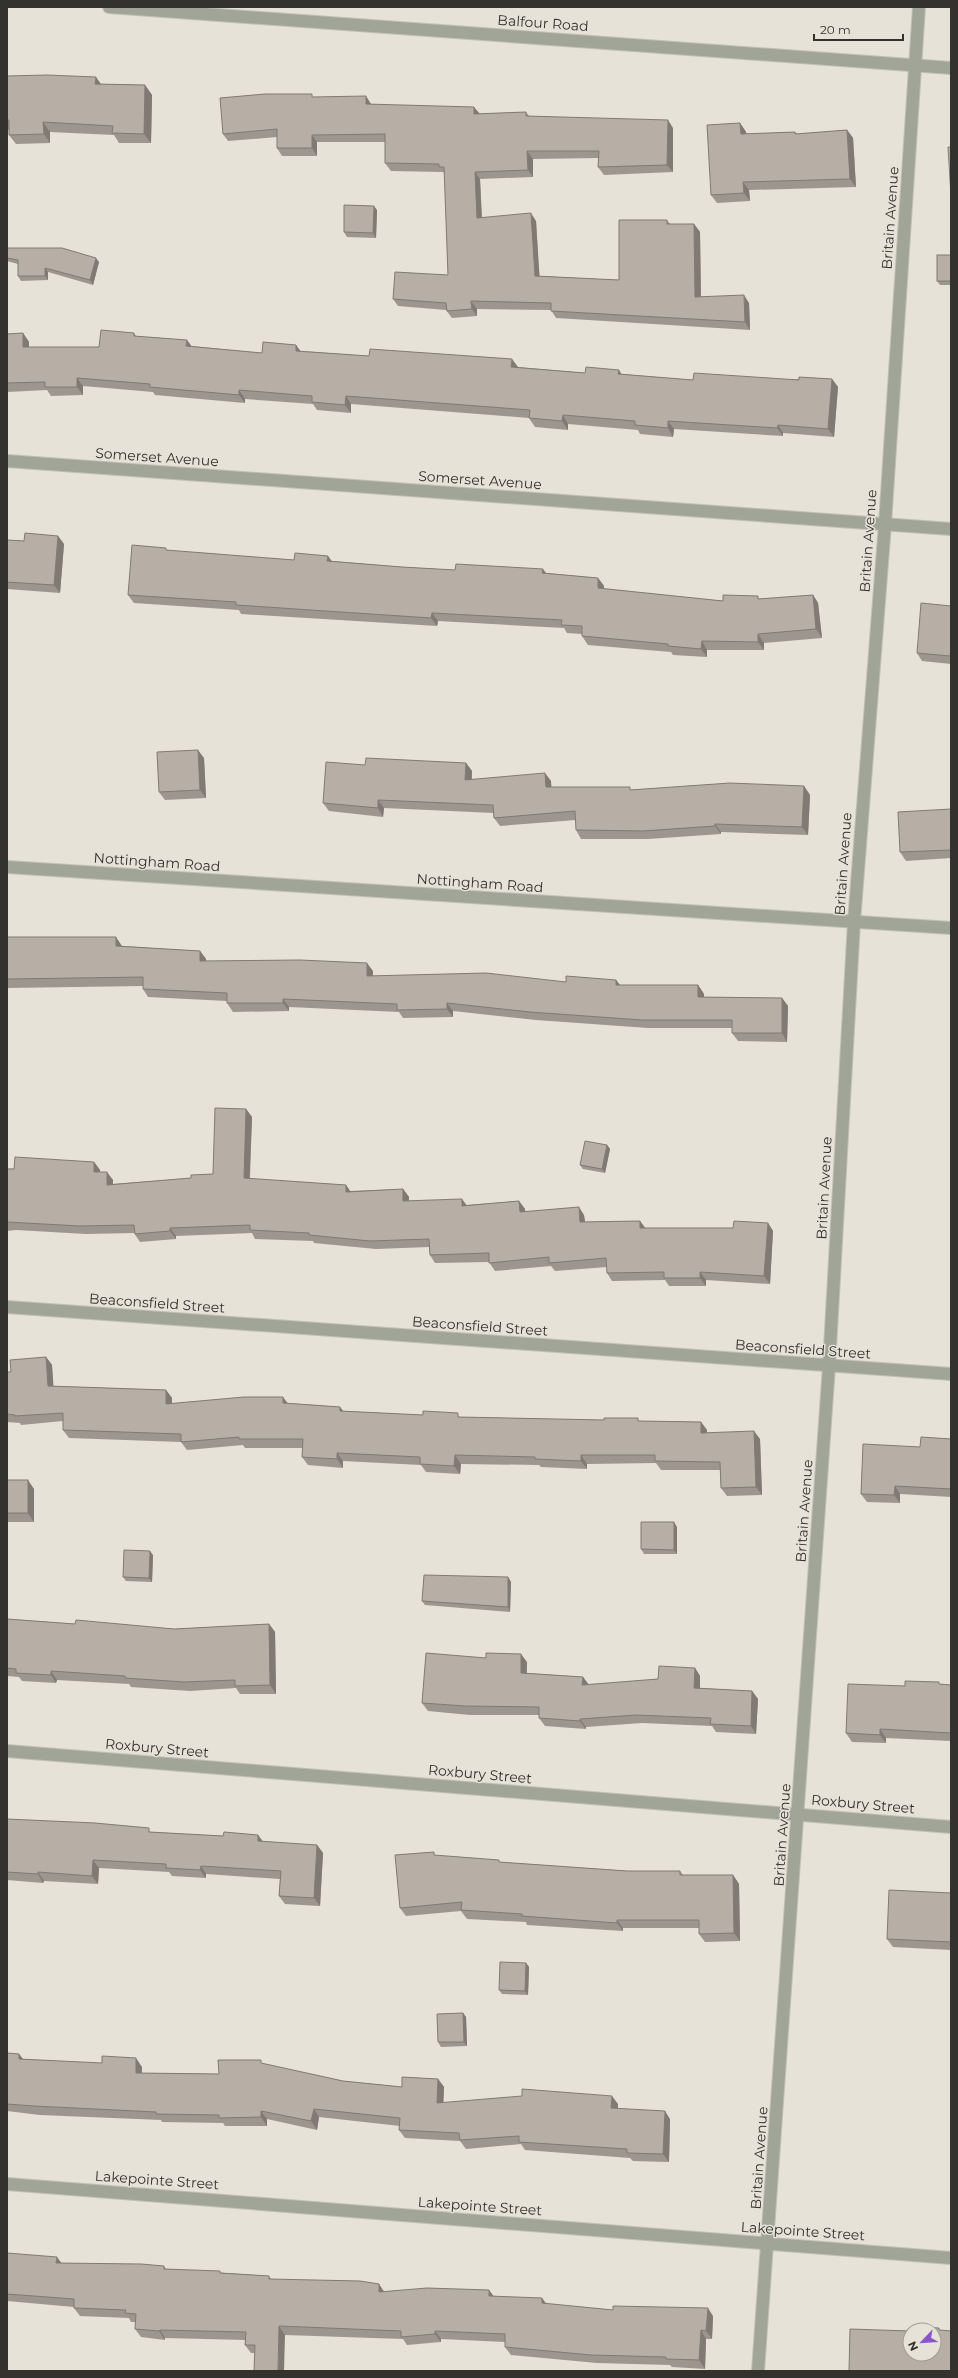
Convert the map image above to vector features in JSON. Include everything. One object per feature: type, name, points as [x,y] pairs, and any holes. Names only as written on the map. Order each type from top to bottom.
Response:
[{"type":"street","name":"Balfour Road","points":[[109,7],[951,68]]},
{"type":"street","name":"Britain Avenue","points":[[758,2371],[799,1814],[829,1366],[854,922],[885,524],[920,7]]},
{"type":"street","name":"Somerset Avenue","points":[[7,462],[951,529]]},
{"type":"street","name":"Nottingham Road","points":[[7,867],[951,928]]},
{"type":"street","name":"Beaconsfield Street","points":[[7,1307],[951,1374]]},
{"type":"street","name":"Roxbury Street","points":[[7,1751],[951,1827]]},
{"type":"street","name":"Lakepointe Street","points":[[7,2184],[951,2258]]},
{"type":"building","points":[[47,75],[96,77],[95,84],[145,85],[144,134],[112,133],[113,126],[43,122],[44,134],[9,135],[9,120],[7,120],[7,76]]},
{"type":"building","points":[[265,94],[312,94],[312,97],[366,96],[366,104],[474,107],[474,114],[526,112],[526,116],[668,120],[667,165],[598,167],[599,151],[527,151],[528,170],[475,172],[477,218],[531,213],[535,276],[619,280],[619,220],[667,220],[667,224],[694,224],[695,297],[744,295],[745,322],[551,311],[551,303],[471,301],[472,309],[447,311],[446,303],[393,299],[395,272],[448,275],[444,167],[439,167],[439,164],[385,163],[385,134],[312,135],[312,148],[277,148],[277,129],[223,134],[220,98]]},
{"type":"building","points":[[740,123],[741,134],[795,132],[795,134],[847,130],[850,179],[743,182],[744,193],[711,195],[707,125]]},
{"type":"building","points":[[948,147],[951,147],[951,196]]},
{"type":"building","points":[[344,205],[374,206],[373,233],[344,232]]},
{"type":"building","points":[[7,248],[62,248],[96,258],[90,280],[45,268],[45,276],[18,276],[18,260],[7,258]]},
{"type":"building","points":[[937,255],[951,255],[951,281],[937,281]]},
{"type":"building","points":[[101,330],[134,333],[134,336],[187,340],[186,346],[262,353],[263,342],[296,345],[296,351],[369,356],[370,349],[512,359],[511,367],[585,373],[586,367],[619,370],[618,374],[693,380],[694,373],[799,380],[799,377],[832,379],[828,429],[778,425],[777,428],[668,421],[668,428],[635,425],[635,421],[563,415],[562,421],[529,418],[530,410],[346,396],[345,405],[312,402],[312,396],[239,390],[239,395],[150,387],[150,384],[77,378],[77,387],[45,387],[45,382],[7,383],[7,334],[23,333],[23,347],[99,347]]},
{"type":"building","points":[[25,533],[58,536],[54,585],[7,582],[7,540],[24,541]]},
{"type":"building","points":[[132,545],[166,548],[166,550],[294,560],[295,553],[328,556],[327,561],[402,567],[455,570],[456,564],[543,569],[542,573],[598,578],[598,588],[723,601],[723,595],[758,596],[758,599],[813,595],[816,629],[758,634],[758,642],[702,641],[701,649],[668,646],[668,644],[582,636],[582,626],[561,625],[562,620],[432,613],[431,618],[236,605],[236,602],[128,595]]},
{"type":"building","points":[[921,603],[951,606],[950,656],[917,653]]},
{"type":"building","points":[[198,750],[200,790],[159,792],[157,752]]},
{"type":"building","points":[[366,758],[466,763],[465,780],[545,773],[546,787],[630,787],[630,790],[730,783],[804,786],[802,827],[715,824],[715,826],[643,831],[576,830],[575,811],[494,818],[493,805],[378,800],[378,808],[323,803],[326,762],[365,765]]},
{"type":"building","points":[[951,809],[951,850],[900,852],[898,812]]},
{"type":"building","points":[[7,937],[116,937],[116,946],[200,951],[200,961],[300,960],[367,963],[367,976],[486,973],[566,982],[566,976],[616,980],[616,985],[698,985],[698,997],[782,998],[782,1033],[732,1033],[732,1020],[642,1020],[530,1012],[447,1003],[447,1009],[397,1010],[397,1004],[283,999],[283,1003],[227,1003],[227,993],[143,989],[143,977],[7,979]]},
{"type":"building","points":[[215,1108],[246,1109],[244,1178],[346,1185],[346,1192],[403,1189],[403,1201],[462,1199],[462,1206],[519,1201],[520,1212],[579,1207],[580,1222],[640,1221],[640,1228],[733,1228],[734,1221],[768,1223],[764,1276],[700,1272],[700,1278],[664,1278],[664,1272],[607,1273],[606,1258],[549,1263],[549,1257],[489,1263],[489,1253],[430,1255],[429,1239],[370,1241],[309,1235],[309,1233],[250,1230],[250,1225],[170,1228],[170,1231],[135,1234],[134,1225],[80,1226],[7,1222],[7,1169],[14,1169],[15,1157],[94,1162],[94,1172],[107,1172],[107,1185],[191,1178],[191,1175],[213,1174]]},
{"type":"building","points":[[585,1141],[607,1145],[602,1169],[580,1165]]},
{"type":"building","points":[[46,1357],[48,1386],[166,1390],[166,1404],[244,1397],[283,1397],[283,1403],[340,1407],[340,1411],[423,1415],[423,1411],[458,1413],[458,1417],[604,1420],[604,1418],[638,1418],[638,1421],[701,1422],[701,1433],[754,1431],[756,1487],[721,1488],[720,1462],[655,1461],[655,1455],[581,1455],[581,1461],[535,1459],[535,1457],[455,1455],[454,1466],[420,1464],[420,1457],[337,1453],[337,1459],[302,1457],[303,1439],[239,1439],[239,1437],[181,1442],[181,1434],[63,1430],[63,1413],[15,1416],[7,1414],[7,1372],[11,1372],[10,1360]]},
{"type":"building","points":[[921,1437],[951,1439],[951,1489],[895,1486],[894,1495],[861,1494],[863,1444],[920,1447]]},
{"type":"building","points":[[7,1480],[28,1480],[28,1513],[7,1513]]},
{"type":"building","points":[[641,1522],[674,1522],[674,1550],[641,1549]]},
{"type":"building","points":[[124,1550],[150,1551],[149,1578],[123,1577]]},
{"type":"building","points":[[424,1575],[508,1577],[508,1607],[422,1601]]},
{"type":"building","points":[[7,1619],[75,1624],[76,1620],[174,1629],[269,1624],[270,1685],[235,1686],[235,1680],[184,1682],[51,1671],[51,1675],[16,1673],[16,1669],[7,1668]]},
{"type":"building","points":[[426,1653],[486,1658],[486,1653],[521,1654],[521,1673],[583,1677],[582,1685],[658,1679],[659,1666],[695,1668],[694,1688],[752,1691],[751,1726],[710,1724],[711,1718],[636,1715],[580,1719],[580,1721],[539,1718],[539,1707],[465,1706],[422,1703]]},
{"type":"building","points":[[905,1681],[939,1682],[939,1684],[951,1685],[951,1733],[880,1729],[880,1735],[846,1733],[848,1684],[905,1686]]},
{"type":"building","points":[[7,1819],[95,1823],[149,1828],[149,1832],[223,1836],[224,1832],[258,1835],[258,1841],[317,1845],[314,1898],[279,1896],[281,1871],[201,1866],[200,1870],[166,1868],[166,1864],[93,1860],[92,1876],[38,1872],[38,1874],[7,1872]]},
{"type":"building","points":[[434,1852],[434,1855],[499,1860],[499,1862],[627,1871],[680,1871],[680,1875],[733,1875],[734,1933],[699,1934],[699,1920],[617,1920],[617,1923],[522,1916],[522,1914],[461,1910],[462,1902],[400,1908],[395,1855]]},
{"type":"building","points":[[889,1890],[951,1893],[951,1942],[887,1939]]},
{"type":"building","points":[[500,1962],[526,1963],[525,1991],[499,1990]]},
{"type":"building","points":[[463,2013],[464,2042],[438,2042],[437,2014]]},
{"type":"building","points":[[7,2053],[19,2054],[19,2059],[102,2063],[102,2056],[136,2058],[136,2073],[219,2074],[218,2060],[261,2060],[261,2063],[343,2081],[402,2087],[402,2077],[438,2079],[437,2103],[522,2096],[522,2089],[612,2096],[611,2108],[665,2111],[663,2154],[627,2153],[627,2149],[519,2142],[519,2136],[460,2140],[459,2133],[399,2130],[400,2118],[314,2109],[311,2121],[261,2111],[261,2117],[219,2118],[219,2115],[156,2114],[156,2112],[7,2104]]},
{"type":"building","points":[[7,2253],[57,2257],[56,2263],[141,2264],[164,2266],[164,2269],[220,2271],[220,2273],[269,2276],[269,2279],[360,2281],[379,2284],[379,2292],[427,2288],[489,2290],[489,2296],[542,2298],[542,2303],[613,2310],[613,2306],[708,2308],[706,2331],[701,2330],[699,2360],[666,2359],[666,2357],[591,2355],[505,2347],[505,2334],[435,2331],[435,2334],[401,2337],[401,2331],[279,2326],[278,2371],[254,2371],[255,2345],[245,2345],[246,2332],[159,2331],[135,2329],[136,2314],[125,2313],[126,2310],[74,2308],[74,2299],[7,2294]]},
{"type":"building","points":[[850,2329],[902,2331],[902,2362],[942,2362],[942,2330],[951,2331],[951,2371],[849,2371]]}]
